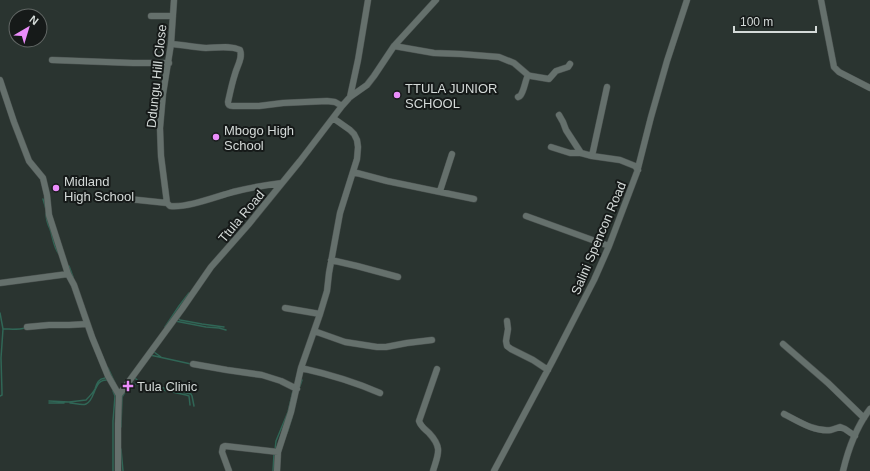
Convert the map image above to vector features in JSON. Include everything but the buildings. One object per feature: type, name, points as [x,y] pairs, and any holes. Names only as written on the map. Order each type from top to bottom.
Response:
[{"type":"street","name":"Ddungu Hill Close","points":[[167,203],[161,156],[160,128],[163,94],[169,63],[174,0]]},
{"type":"street","points":[[350,97],[368,0]]},
{"type":"street","name":"Ttula Road","points":[[119,395],[211,267],[248,225],[342,106],[350,97],[367,85],[394,46],[436,0]]},
{"type":"street","name":"Salini Spencon Road","points":[[494,471],[594,280],[609,246],[638,170],[655,102],[687,0]]},
{"type":"street","points":[[821,0],[834,67],[839,72],[870,88]]},
{"type":"street","points":[[151,16],[173,16]]},
{"type":"street","points":[[171,44],[207,48],[233,48],[240,50],[241,57],[235,72],[228,102],[230,106],[259,106],[283,103],[327,101],[335,102],[342,106]]},
{"type":"street","points":[[394,46],[434,53],[499,57],[514,63],[528,75],[549,79],[556,71],[568,67],[570,64]]},
{"type":"street","points":[[52,60],[169,63]]},
{"type":"street","points":[[518,97],[523,93],[528,75]]},
{"type":"street","points":[[0,80],[29,161],[43,178],[49,215],[68,274],[74,285],[87,324],[108,376],[119,395],[118,471]]},
{"type":"street","points":[[592,156],[607,87]]},
{"type":"street","points":[[559,115],[566,130],[581,153]]},
{"type":"street","points":[[277,471],[278,452],[291,412],[302,368],[327,292],[331,260],[340,213],[357,159],[358,147],[354,134],[333,118]]},
{"type":"street","points":[[551,147],[570,153],[581,153],[620,160],[635,166],[638,170]]},
{"type":"street","points":[[440,191],[452,154]]},
{"type":"street","points":[[353,172],[387,181],[474,198]]},
{"type":"street","points":[[119,198],[167,203],[170,206],[175,207],[184,206],[235,192],[282,183]]},
{"type":"street","points":[[526,216],[609,246]]},
{"type":"street","points":[[331,260],[398,277]]},
{"type":"street","points":[[0,283],[68,274]]},
{"type":"street","points":[[285,308],[320,314]]},
{"type":"street","points":[[506,321],[508,329],[506,341],[507,346],[548,370]]},
{"type":"street","points":[[27,327],[42,325],[68,326],[87,324]]},
{"type":"street","points":[[314,331],[345,342],[376,347],[386,347],[432,340]]},
{"type":"street","points":[[783,344],[828,383],[864,418]]},
{"type":"street","points":[[193,364],[262,375],[297,389]]},
{"type":"street","points":[[302,368],[320,372],[380,393]]},
{"type":"street","points":[[433,471],[438,454],[437,444],[419,422],[437,370]]},
{"type":"street","points":[[843,471],[855,436],[870,409]]},
{"type":"street","points":[[784,414],[812,428],[833,430],[840,427],[855,436]]},
{"type":"street","points":[[228,471],[222,452],[223,447],[225,446],[278,452]]},
{"type":"waterway","points":[[43,199],[46,209]]},
{"type":"waterway","points":[[46,213],[54,245],[59,254]]},
{"type":"waterway","points":[[69,266],[73,277]]},
{"type":"waterway","points":[[165,327],[189,293]]},
{"type":"waterway","points":[[0,313],[3,329],[1,358],[2,395],[0,396]]},
{"type":"waterway","points":[[178,318],[180,320],[224,327]]},
{"type":"waterway","points":[[175,321],[226,330]]},
{"type":"waterway","points":[[3,329],[25,328]]},
{"type":"waterway","points":[[154,352],[161,357]]},
{"type":"waterway","points":[[150,356],[191,364]]},
{"type":"waterway","points":[[108,368],[115,383]]},
{"type":"waterway","points":[[49,401],[69,402],[86,400],[91,395],[98,382],[106,376]]},
{"type":"waterway","points":[[135,378],[139,382],[191,394],[194,406]]},
{"type":"waterway","points":[[70,403],[80,405],[86,404],[92,398],[100,382],[103,380],[108,380]]},
{"type":"waterway","points":[[300,386],[302,380]]},
{"type":"waterway","points":[[131,383],[189,396],[190,405]]},
{"type":"waterway","points":[[113,391],[115,396],[113,421],[113,471]]},
{"type":"waterway","points":[[275,450],[276,441],[288,412],[293,391]]},
{"type":"waterway","points":[[121,427],[122,397],[125,392]]},
{"type":"waterway","points":[[49,403],[64,403]]},
{"type":"waterway","points":[[287,433],[292,417]]},
{"type":"waterway","points":[[121,449],[123,471]]},
{"type":"waterway","points":[[273,471],[274,454]]},
{"type":"place","name":"TTULA JUNIOR SCHOOL","points":[[397,95]]},
{"type":"place","name":"Mbogo High School","points":[[216,137]]},
{"type":"place","name":"Midland High School","points":[[56,188]]},
{"type":"place","name":"Tula Clinic","points":[[128,386]]}]
